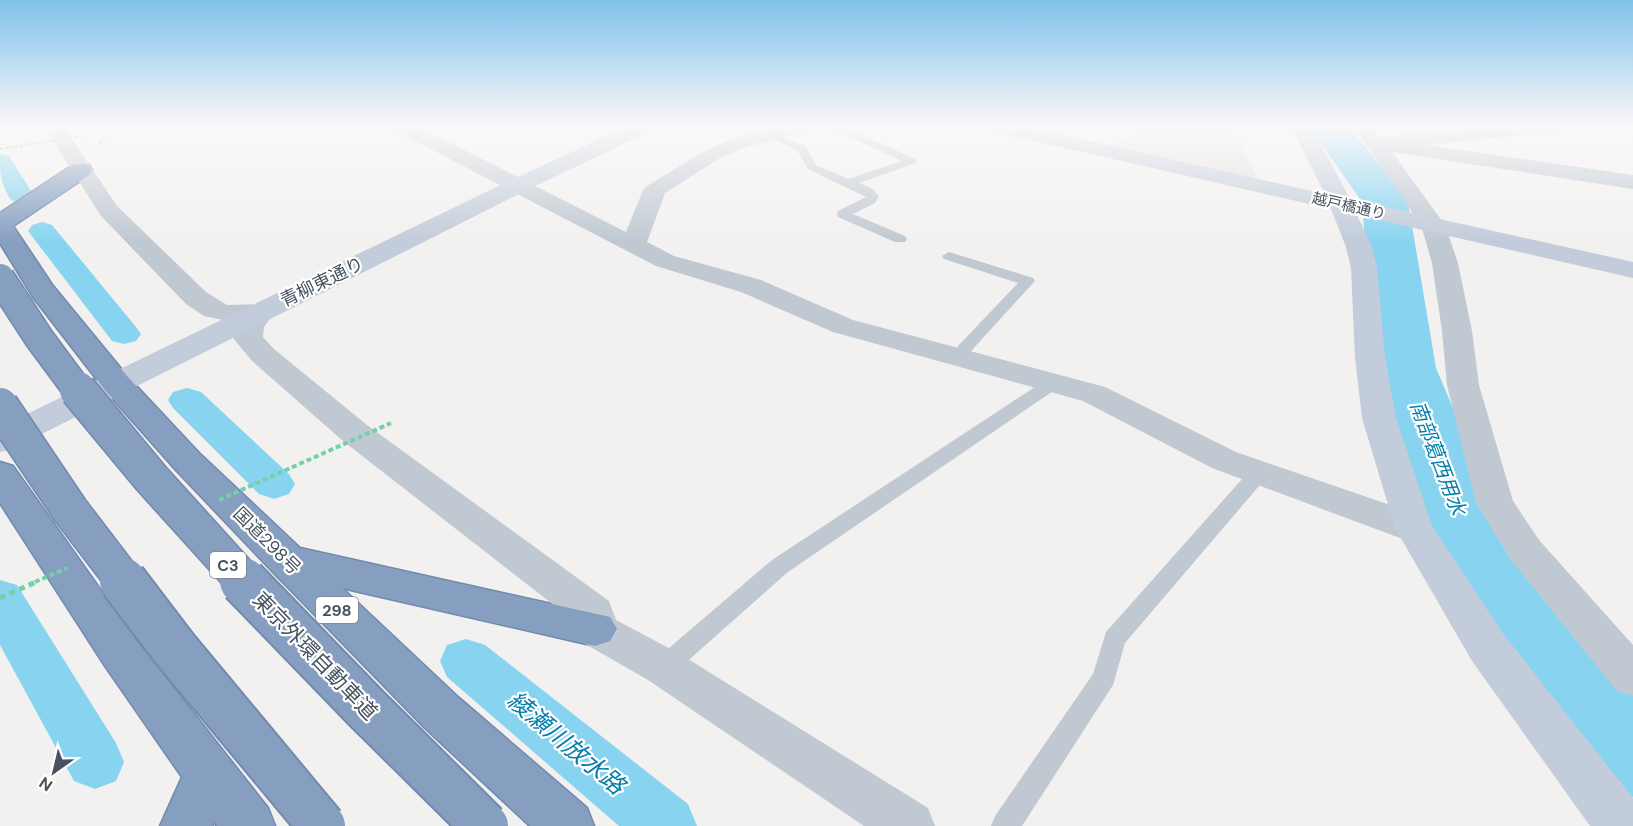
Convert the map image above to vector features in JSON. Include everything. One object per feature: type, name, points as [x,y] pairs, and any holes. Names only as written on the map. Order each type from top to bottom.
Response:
[{"type":"highway","points":[[0,224],[81,170]]},
{"type":"highway","name":"国道298号","points":[[0,224],[43,291],[116,383],[187,461],[442,713],[568,826]]},
{"type":"highway","name":"東京外環自動車道","points":[[0,278],[57,363],[124,447],[228,566],[371,715],[485,826]]},
{"type":"highway","points":[[0,406],[70,510],[174,648],[322,826]]},
{"type":"highway","points":[[0,474],[84,603],[208,774],[249,826]]},
{"type":"highway","points":[[286,560],[595,630]]},
{"type":"highway","points":[[186,826],[208,774]]},
{"type":"street","points":[[79,165],[109,211],[196,298],[214,310],[227,313],[261,312]]},
{"type":"street","points":[[478,165],[665,261],[751,286],[843,326],[960,360],[1094,394],[1224,460],[1414,528]]},
{"type":"street","name":"青柳東通り","points":[[0,441],[563,165]]},
{"type":"street","points":[[634,245],[652,193],[696,165]]},
{"type":"street","name":"越戸橋通り","points":[[1167,165],[1633,270]]},
{"type":"street","points":[[1323,165],[1347,205],[1359,247],[1364,268],[1370,357],[1379,418],[1414,528],[1488,648],[1622,826]]},
{"type":"street","points":[[1388,165],[1426,223],[1445,262],[1457,331],[1462,385],[1496,503],[1525,550],[1633,677]]},
{"type":"street","points":[[1535,165],[1633,182]]},
{"type":"street","points":[[261,312],[250,327],[248,338],[263,355],[355,433],[594,614],[595,630],[664,667],[909,826]]},
{"type":"lane","points":[[811,165],[850,182],[873,196],[871,200],[843,214],[900,239]]},
{"type":"lane","points":[[850,182],[902,165]]},
{"type":"lane","points":[[949,256],[1028,281],[964,348],[960,360]]},
{"type":"lane","points":[[664,667],[780,566],[1053,383]]},
{"type":"lane","points":[[1005,826],[1104,678],[1114,639],[1258,474]]},
{"type":"shaded area","points":[[1191,165],[1251,165],[1258,179]]},
{"type":"waterway","name":"綾瀬川放水路","points":[[2,165],[20,194]]},
{"type":"waterway","name":"南部葛西用水","points":[[1357,165],[1385,202],[1405,368],[1486,584],[1633,752]]},
{"type":"waterway","name":"綾瀬川放水路","points":[[42,231],[124,334]]},
{"type":"waterway","name":"綾瀬川放水路","points":[[187,400],[274,484]]},
{"type":"waterway","name":"綾瀬川放水路","points":[[0,599],[95,762]]},
{"type":"waterway","name":"綾瀬川放水路","points":[[466,661],[666,826]]}]
